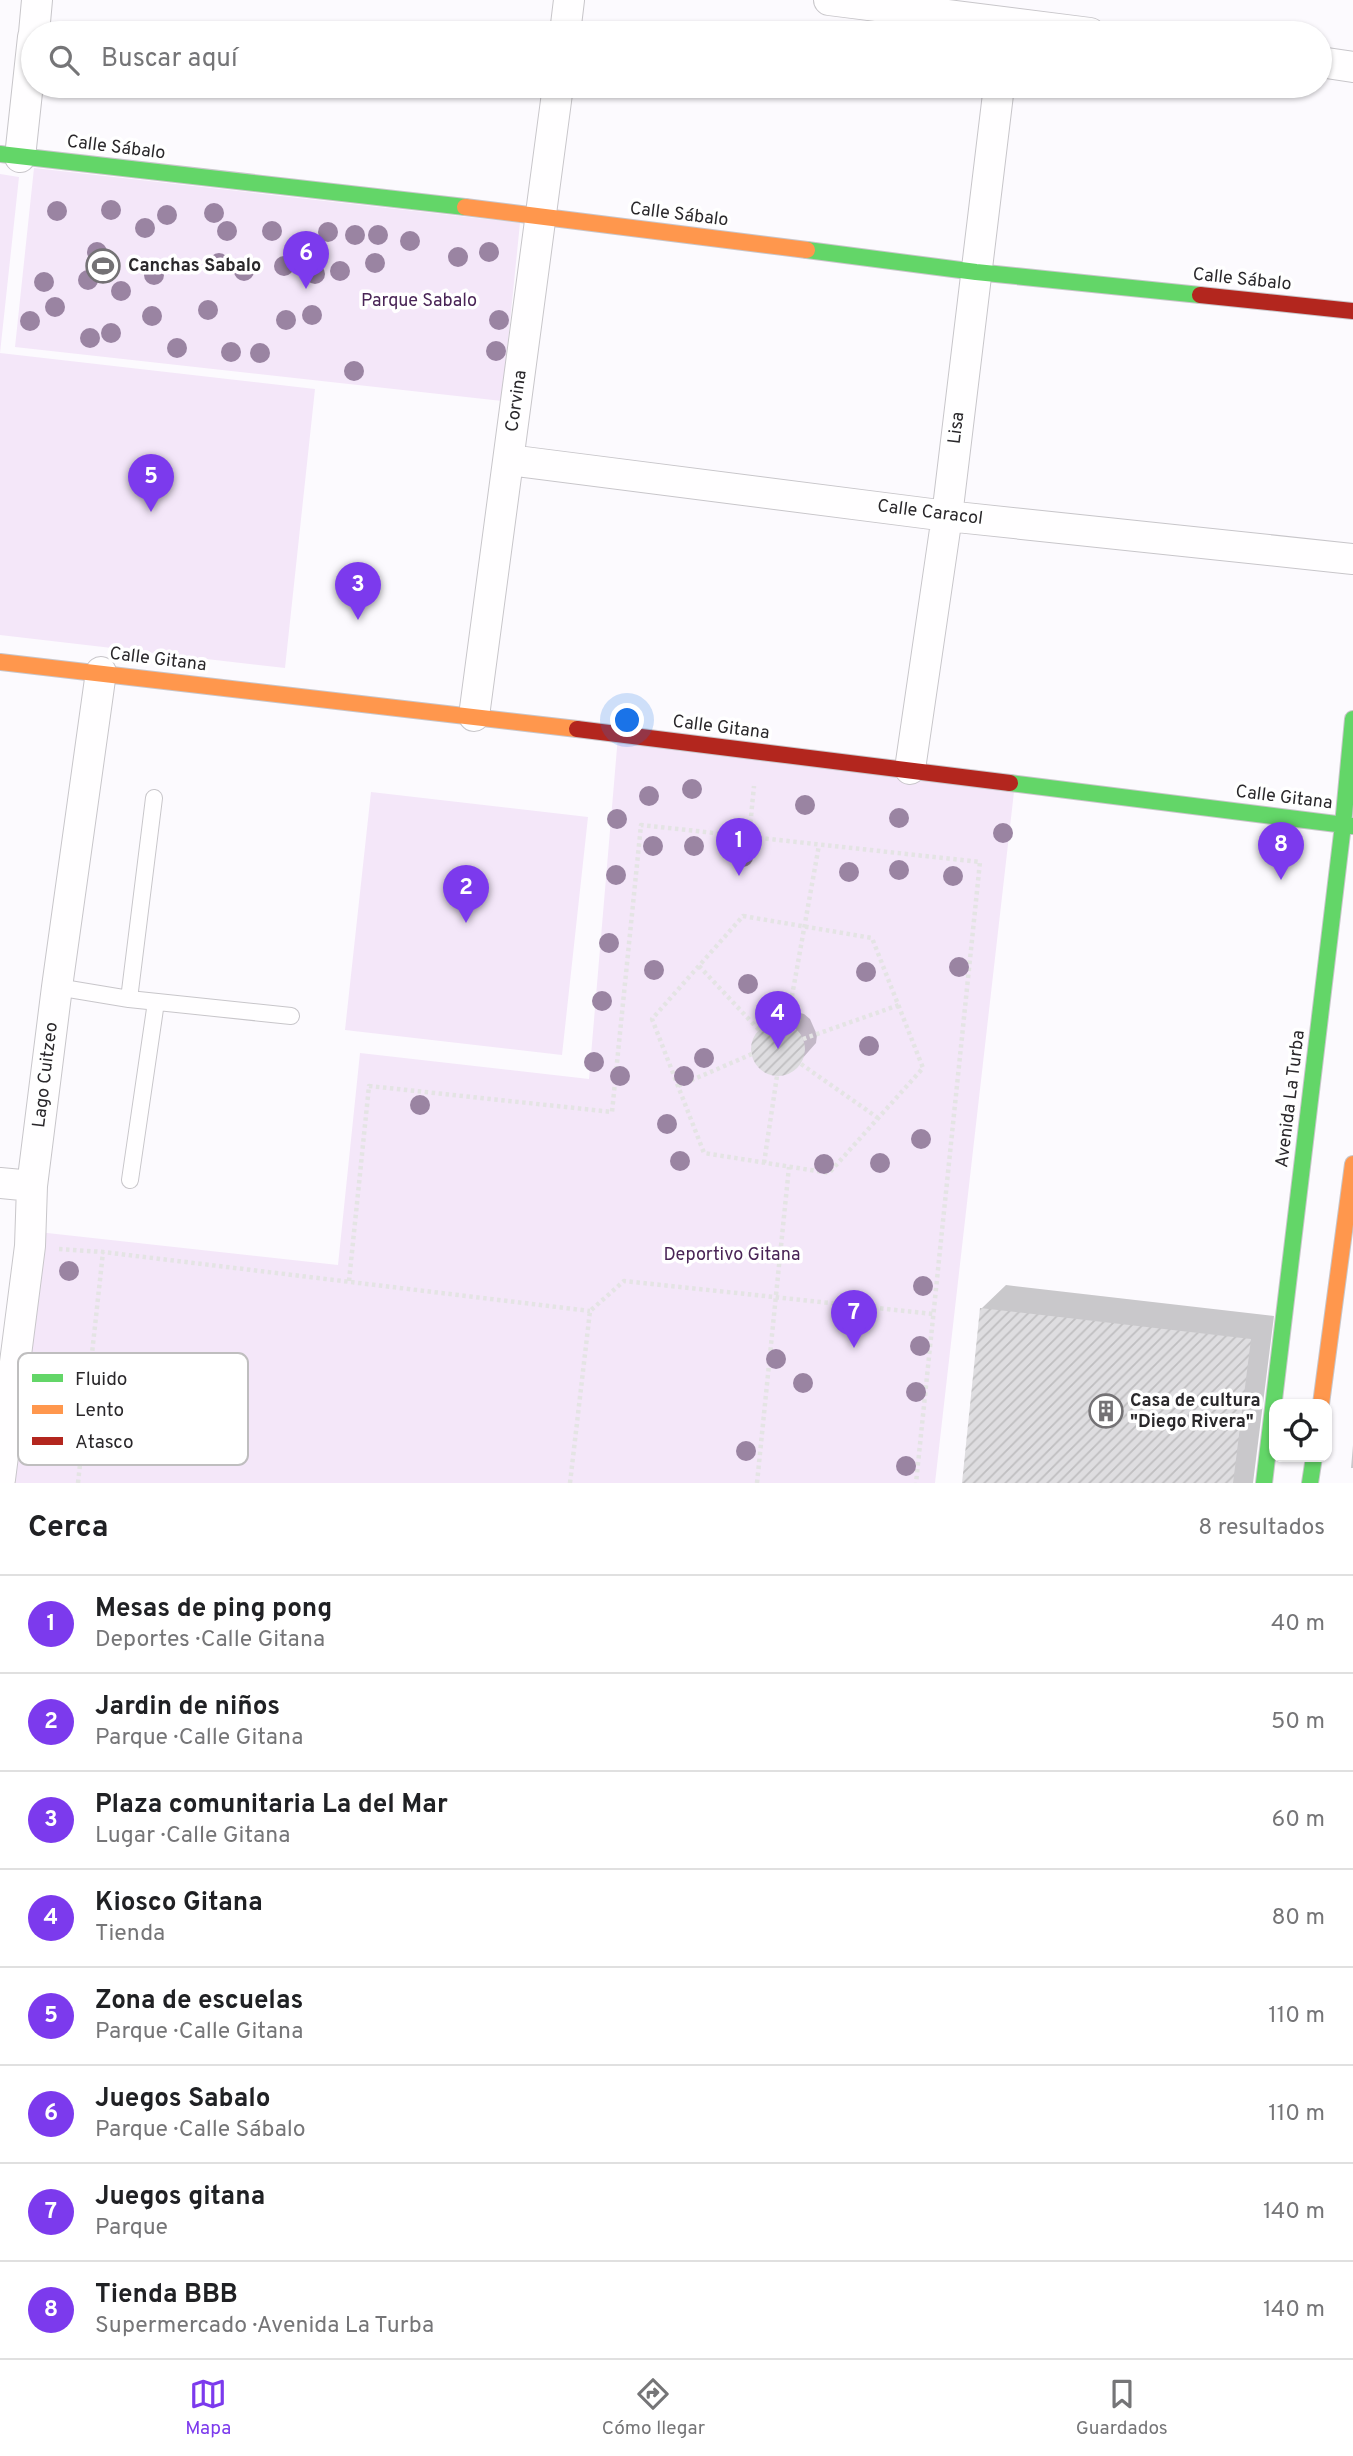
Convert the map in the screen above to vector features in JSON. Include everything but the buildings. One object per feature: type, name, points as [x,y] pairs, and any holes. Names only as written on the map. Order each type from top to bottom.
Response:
[{"type":"street","points":[[35,21],[37,0]]},
{"type":"street","points":[[566,21],[569,0]]},
{"type":"street","points":[[829,0],[1007,19]]},
{"type":"street","points":[[1332,64],[1353,67]]},
{"type":"street","points":[[10,155],[21,98]]},
{"type":"street","name":"Corvina","points":[[474,716],[556,98]]},
{"type":"street","name":"Lisa","points":[[910,769],[947,516],[998,98]]},
{"type":"street","name":"Calle Sábalo","points":[[10,155],[541,216],[976,272],[1353,311]]},
{"type":"street","name":"Calle Caracol","points":[[509,460],[947,516],[1353,559]]},
{"type":"street","name":"Calle Gitana","points":[[0,662],[910,769],[1348,826]]},
{"type":"street","name":"Lago Cuitzeo","points":[[0,1479],[30,1247],[33,1186],[57,987],[101,672]]},
{"type":"street","name":"Avenida La Turba","points":[[1264,1483],[1348,826],[1353,719]]},
{"type":"street","points":[[1322,1399],[1353,1164]]},
{"type":"street","points":[[0,1183],[33,1186]]},
{"type":"street","points":[[1310,1483],[1313,1462]]},
{"type":"lane","points":[[128,999],[154,798]]},
{"type":"lane","points":[[57,987],[128,999],[291,1016]]},
{"type":"lane","points":[[130,1180],[156,1002]]},
{"type":"path","points":[[749,837],[758,752]]},
{"type":"path","points":[[349,1282],[369,1086],[612,1112],[641,825],[980,862],[916,1483]]},
{"type":"path","points":[[787,1024],[819,845]]},
{"type":"path","points":[[743,916],[804,926],[873,938],[923,1068],[829,1173],[704,1153],[652,1019],[743,916]]},
{"type":"path","points":[[699,966],[759,1030]]},
{"type":"path","points":[[803,1039],[899,1005]]},
{"type":"path","points":[[678,1086],[752,1054]]},
{"type":"path","points":[[801,1064],[878,1118]]},
{"type":"path","points":[[764,1163],[777,1076]]},
{"type":"path","points":[[757,1483],[789,1167]]},
{"type":"path","points":[[30,1247],[103,1252],[590,1311]]},
{"type":"path","points":[[92,1353],[103,1252]]},
{"type":"path","points":[[570,1483],[590,1311],[624,1281],[933,1314]]},
{"type":"path","points":[[78,1483],[80,1465]]},
{"type":"green space","name":"Parque Sabalo","points":[[34,168],[520,223],[502,401],[15,347]]},
{"type":"green space","points":[[0,174],[19,177],[0,353]]},
{"type":"green space","points":[[0,353],[315,389],[285,668],[0,635]]},
{"type":"green space","name":"Deportivo Gitana","points":[[618,736],[1015,783],[935,1483],[0,1483],[20,1230],[338,1265],[360,1053],[589,1079]]},
{"type":"green space","points":[[371,792],[588,817],[562,1055],[345,1030]]},
{"type":"traffic: fast","points":[[0,154],[465,207]]},
{"type":"traffic: fast","points":[[807,250],[976,272],[1200,295]]},
{"type":"traffic: fast","points":[[1264,1483],[1343,825],[1353,719]]},
{"type":"traffic: fast","points":[[1010,783],[1353,826]]},
{"type":"traffic: fast","points":[[1310,1483],[1313,1462]]},
{"type":"traffic: slow","points":[[465,207],[807,250]]},
{"type":"traffic: slow","points":[[0,662],[577,729]]},
{"type":"traffic: slow","points":[[1322,1399],[1353,1164]]},
{"type":"traffic: jam","points":[[1200,295],[1353,311]]},
{"type":"traffic: jam","points":[[577,729],[1010,783]]},
{"type":"place","name":"Canchas Sabalo","points":[[103,266]]},
{"type":"place","name":"Juegos Sabalo","points":[[306,289]]},
{"type":"place","name":"Zona de escuelas","points":[[151,512]]},
{"type":"place","name":"Plaza comunitaria La del Mar","points":[[358,620]]},
{"type":"place","name":"Mesas de ping pong","points":[[739,876]]},
{"type":"place","name":"Tienda BBB","points":[[1281,880]]},
{"type":"place","name":"Jardin de niños","points":[[466,923]]},
{"type":"place","name":"Kiosco Gitana","points":[[778,1049]]},
{"type":"place","name":"Juegos gitana","points":[[854,1348]]},
{"type":"place","name":"Casa de cultura \"Diego Rivera\"","points":[[1106,1411]]}]
